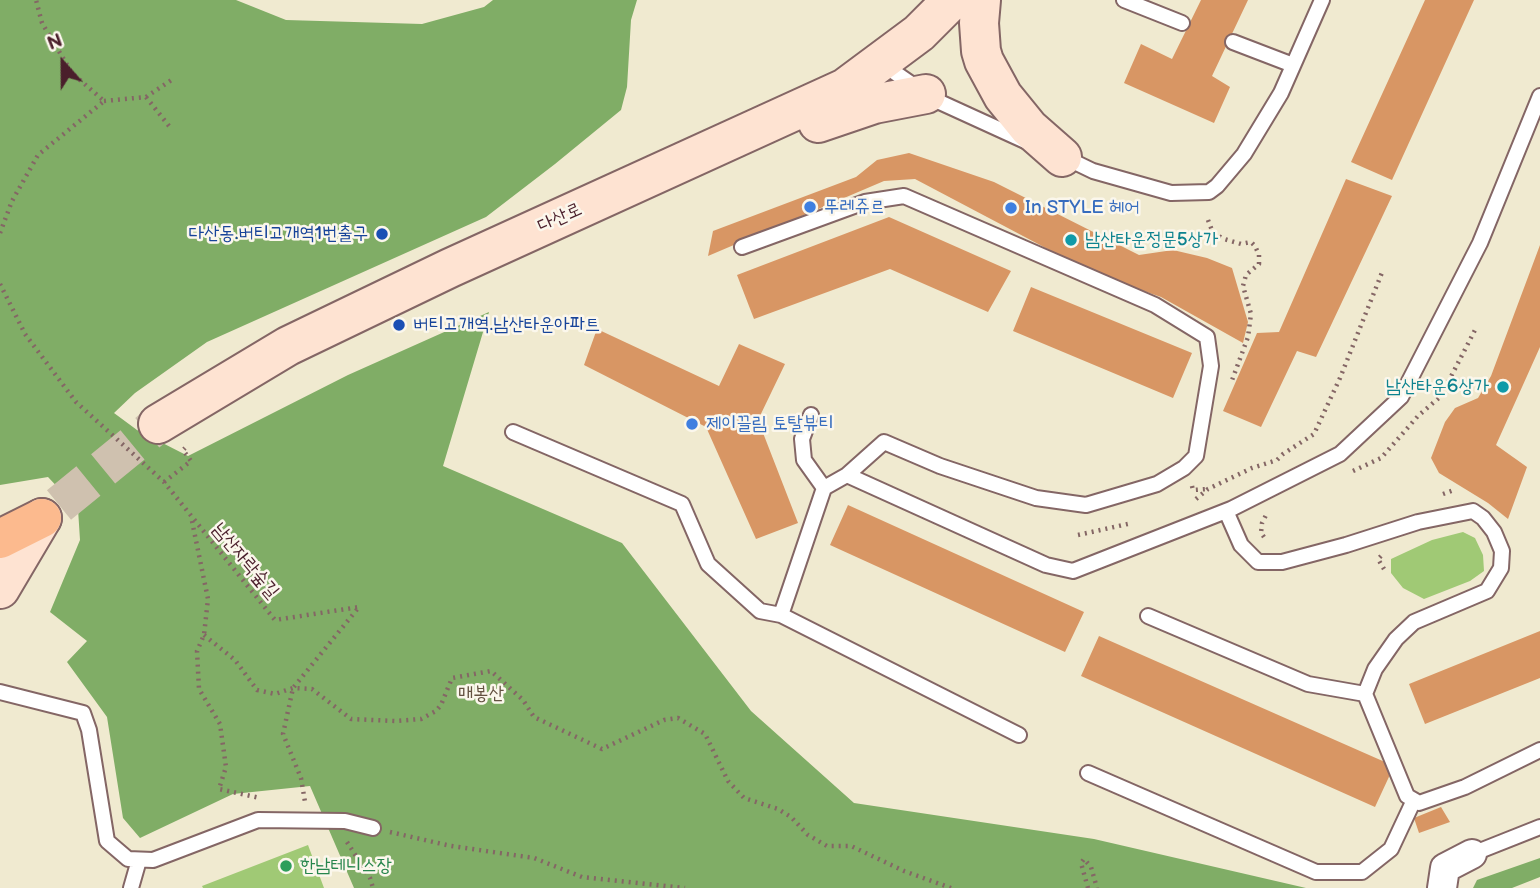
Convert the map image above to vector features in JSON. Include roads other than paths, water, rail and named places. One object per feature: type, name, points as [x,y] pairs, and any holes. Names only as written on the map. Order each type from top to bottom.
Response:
[{"type":"main road","name":"다산로","points":[[158,424],[288,346],[450,268],[845,88],[919,33],[952,0]]},
{"type":"main road","points":[[981,0],[979,23],[984,61],[1003,96],[1029,128],[1062,156]]},
{"type":"main road","points":[[705,153],[793,132],[874,104],[926,94]]},
{"type":"main road","points":[[0,539],[51,511]]},
{"type":"main road","points":[[0,547],[51,511]]},
{"type":"main road","points":[[0,589],[51,511]]},
{"type":"street","points":[[1442,888],[1445,868],[1472,854]]},
{"type":"lane","points":[[1124,0],[1182,23]]},
{"type":"lane","points":[[879,62],[926,94],[1003,132],[1093,171],[1171,194],[1209,192],[1244,154],[1281,93],[1322,0]]},
{"type":"lane","points":[[1233,42],[1293,65]]},
{"type":"lane","points":[[847,475],[1046,565],[1073,570],[1226,511],[1340,454],[1401,397],[1480,243],[1540,96]]},
{"type":"lane","points":[[742,247],[865,202],[904,196],[1155,305],[1207,337],[1211,366],[1196,456],[1184,468],[1157,484],[1086,505],[1036,498],[940,466],[884,442],[847,475],[824,488],[781,615]]},
{"type":"lane","points":[[811,415],[802,439],[804,460],[824,488]]},
{"type":"lane","points":[[513,432],[682,504],[708,564],[760,611],[781,615],[1019,735]]},
{"type":"lane","points":[[1226,511],[1241,545],[1258,562],[1282,562],[1418,522],[1473,511],[1483,517],[1494,531],[1502,551],[1502,568],[1487,591],[1415,622],[1396,639],[1375,669],[1365,694],[1407,796],[1419,803],[1465,787],[1540,750]]},
{"type":"lane","points":[[1148,616],[1308,684],[1365,694]]},
{"type":"lane","points":[[0,692],[83,713],[89,730],[107,841],[128,859],[153,860],[258,820],[345,821],[373,828]]},
{"type":"lane","points":[[1088,773],[1316,872],[1362,872],[1391,849],[1414,800]]},
{"type":"lane","points":[[1472,854],[1540,827]]},
{"type":"lane","points":[[131,888],[139,860]]},
{"type":"tunnel","points":[[59,505],[158,424]]},
{"type":"place","name":"뚜레쥬르","points":[[810,207]]},
{"type":"place","name":"In STYLE 헤어","points":[[1011,208]]},
{"type":"place","name":"다산동.버티고개역1번출구","points":[[382,234]]},
{"type":"place","name":"남산타운정문5상가","points":[[1071,240]]},
{"type":"place","name":"버티고개역.남산타운아파트","points":[[399,325]]},
{"type":"place","name":"남산타운6상가","points":[[1503,387]]},
{"type":"place","name":"제이끌림 토탈뷰티","points":[[692,424]]},
{"type":"place","name":"한남테니스장","points":[[286,866]]},
{"type":"park label","name":"매봉산","points":[[481,694]]}]
